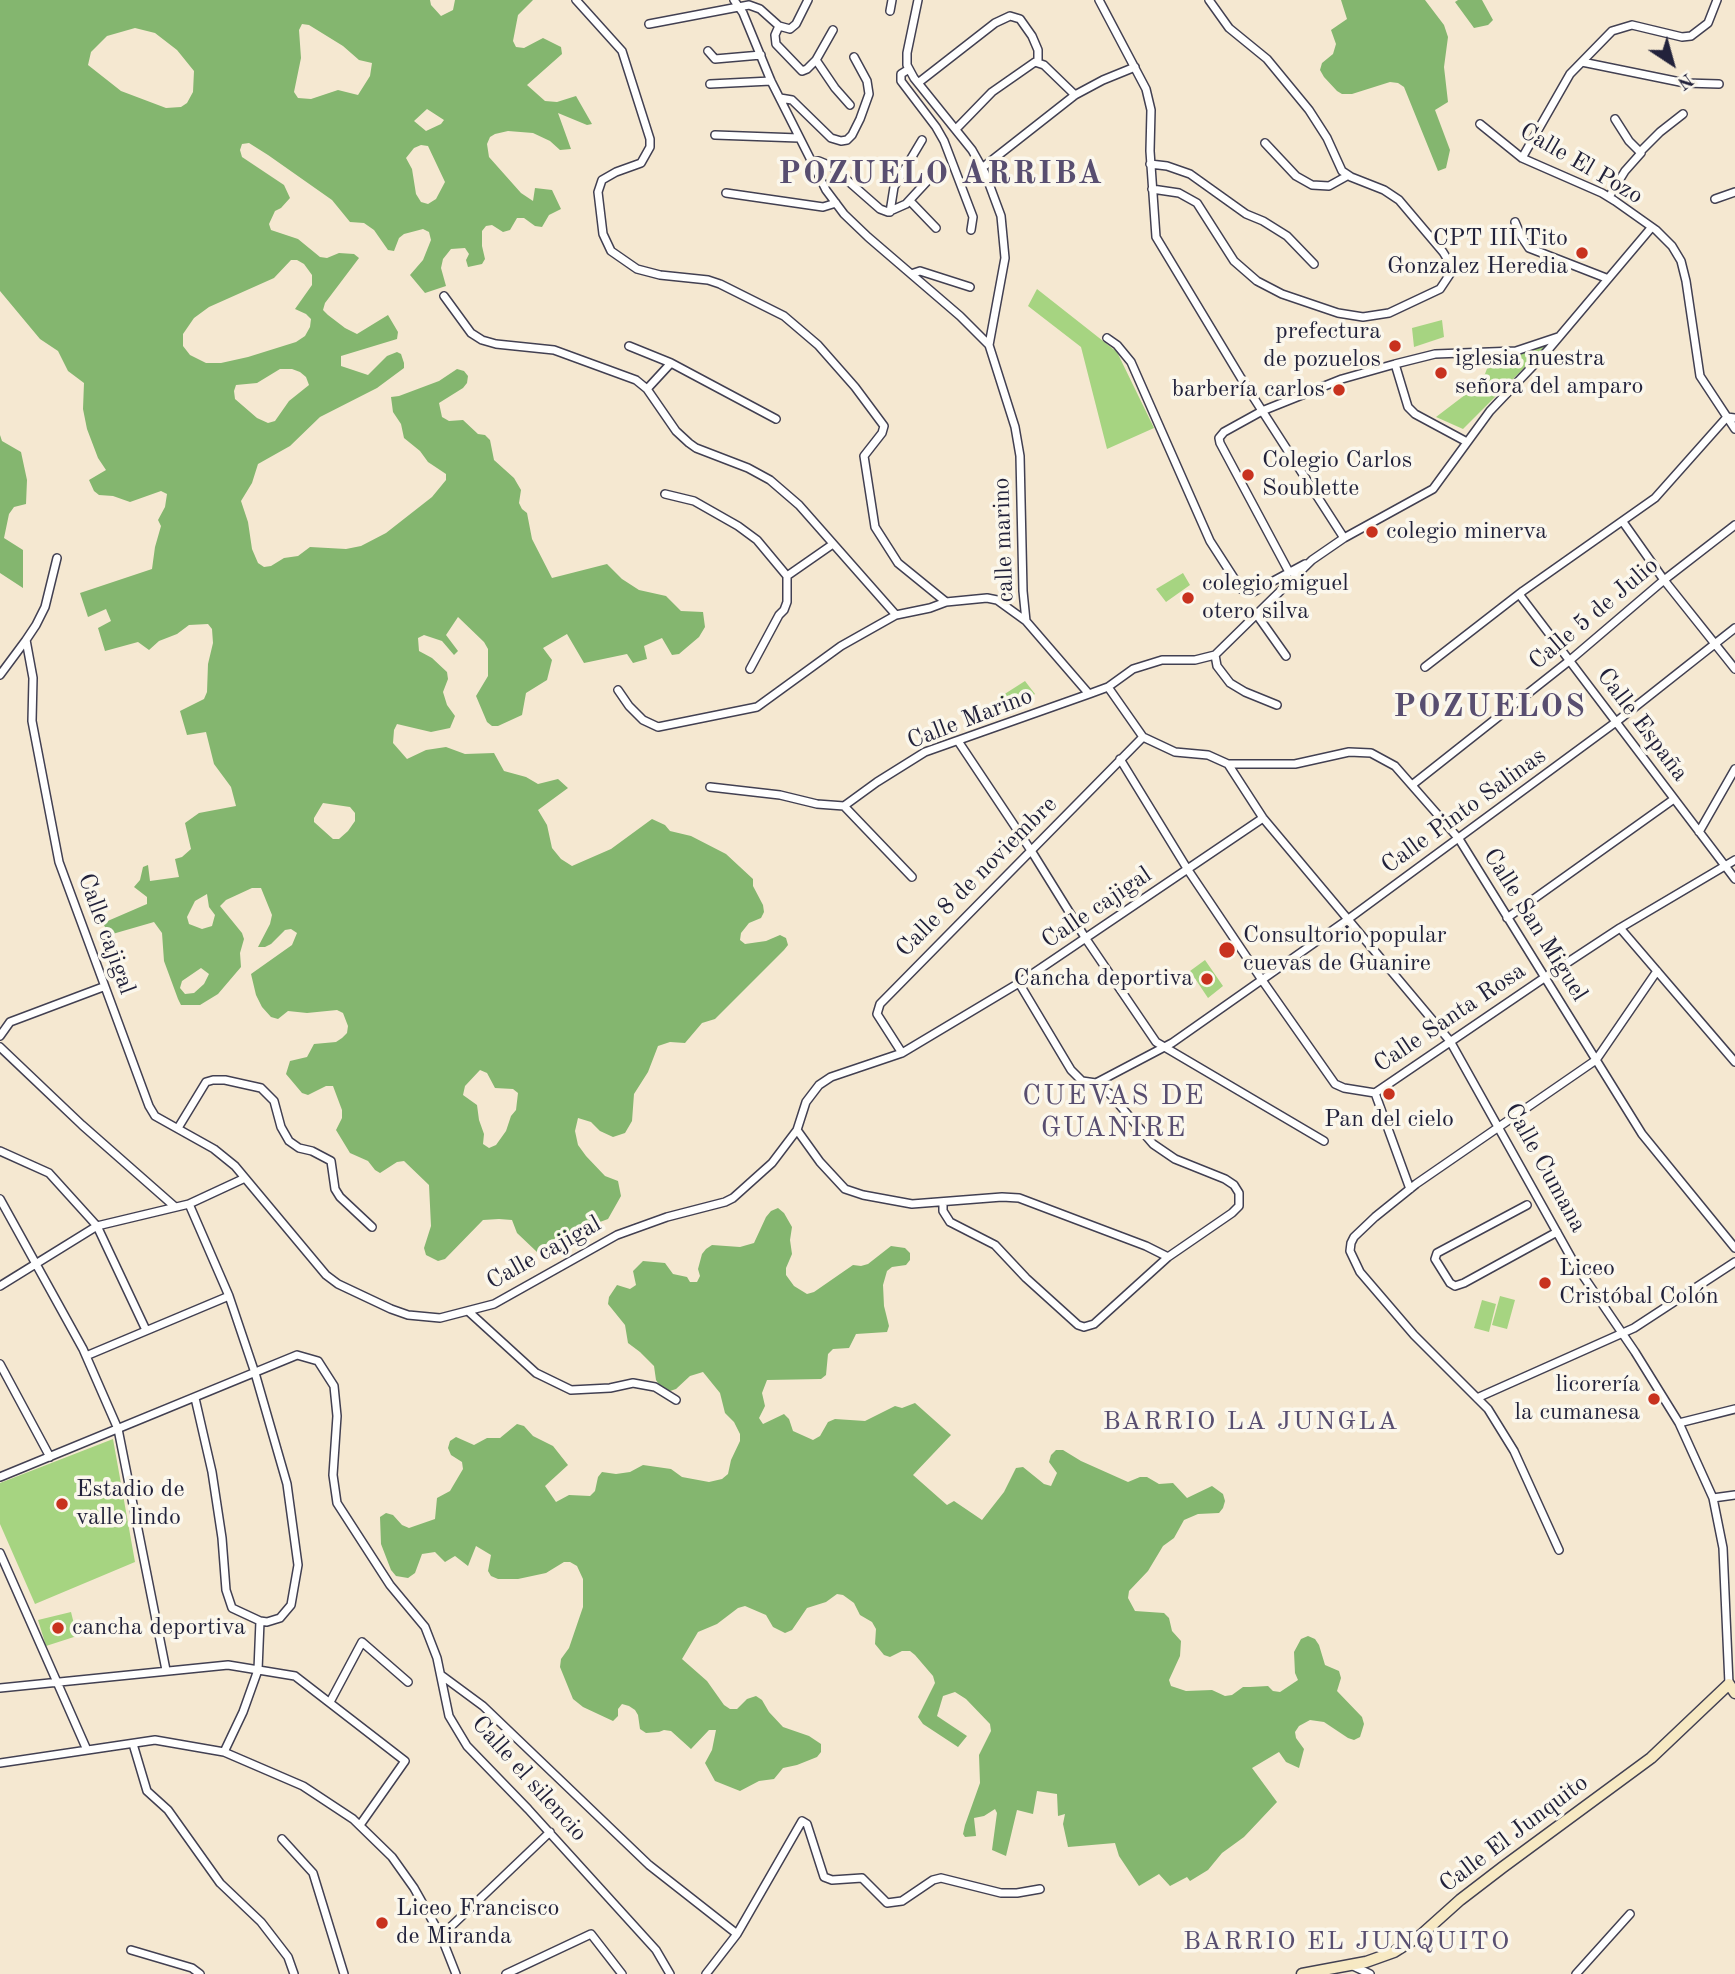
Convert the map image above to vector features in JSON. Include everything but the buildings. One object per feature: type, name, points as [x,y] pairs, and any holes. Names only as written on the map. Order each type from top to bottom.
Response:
[{"type":"street","points":[[576,0],[622,51],[650,139],[650,147],[641,163],[602,180],[598,192],[603,234],[611,251],[637,269],[720,284],[785,316],[818,345],[855,387],[884,426],[882,433],[864,456],[875,527],[898,563],[946,602]]},
{"type":"street","points":[[649,24],[736,3],[756,7],[779,26],[788,29],[795,26],[808,0]]},
{"type":"street","points":[[890,11],[892,0]]},
{"type":"street","points":[[918,0],[906,57],[909,69],[957,128],[982,168],[999,206],[1005,237],[1004,258],[989,345]]},
{"type":"street","points":[[1099,0],[1146,89],[1151,110],[1150,164],[1156,237],[1262,411],[1344,538]]},
{"type":"street","points":[[1152,189],[1179,193],[1197,203],[1234,261],[1257,281],[1282,294],[1338,313],[1363,317],[1389,313],[1443,287],[1449,279],[1451,265],[1425,228],[1392,194],[1347,176],[1340,168],[1322,128],[1309,110],[1267,59],[1228,28],[1209,0]]},
{"type":"street","points":[[1522,159],[1570,74],[1612,31],[1632,25],[1682,37],[1692,36],[1708,23],[1717,0]]},
{"type":"street","name":"calle marino","points":[[736,3],[771,81],[826,190],[868,237],[960,316],[989,345],[1015,427],[1020,456],[1026,621],[1088,694]]},
{"type":"street","points":[[918,83],[995,23],[1010,16],[1020,19],[1032,36],[1038,50],[1038,62],[1075,95]]},
{"type":"street","points":[[779,26],[775,35],[776,44],[799,70],[807,69],[816,60],[833,30]]},
{"type":"street","points":[[708,51],[715,59],[761,55]]},
{"type":"street","points":[[780,98],[794,102],[831,138],[841,142],[847,140],[860,119],[869,94],[867,81],[854,57]]},
{"type":"street","points":[[816,60],[850,105]]},
{"type":"street","points":[[957,128],[1005,81],[1032,63],[1038,62]]},
{"type":"street","points":[[1582,62],[1685,83],[1719,84]]},
{"type":"street","points":[[982,168],[1075,95],[1135,67]]},
{"type":"street","points":[[909,69],[901,74],[901,81],[944,141],[973,217],[971,230]]},
{"type":"street","points":[[710,83],[771,81]]},
{"type":"street","points":[[1609,197],[1640,152],[1683,114]]},
{"type":"street","points":[[1615,119],[1629,141],[1640,152]]},
{"type":"street","name":"Calle El Pozo","points":[[1480,124],[1522,159],[1609,197],[1672,246],[1681,261],[1686,281],[1700,376],[1731,417],[1735,429]]},
{"type":"street","points":[[715,135],[799,138]]},
{"type":"street","points":[[890,212],[893,190],[922,140]]},
{"type":"street","points":[[1265,143],[1296,176],[1312,185],[1329,186],[1347,176]]},
{"type":"street","points":[[811,161],[820,161],[831,166],[880,209],[890,212],[910,201],[931,177]]},
{"type":"street","points":[[1150,164],[1167,166],[1190,174],[1245,214],[1263,221],[1287,236],[1314,264]]},
{"type":"street","points":[[1715,199],[1735,192]]},
{"type":"street","points":[[726,193],[823,207],[836,203]]},
{"type":"street","points":[[910,201],[936,228]]},
{"type":"street","points":[[1516,222],[1529,248],[1606,278]]},
{"type":"street","points":[[1107,338],[1117,345],[1131,362],[1210,541],[1238,586],[1244,592],[1250,593],[1433,489],[1490,411],[1559,337],[1606,278],[1651,228]]},
{"type":"street","points":[[911,274],[920,271],[970,287]]},
{"type":"street","points":[[444,296],[471,333],[482,340],[554,350],[636,380],[647,389],[676,432],[689,443],[748,468],[770,481],[799,505],[896,615]]},
{"type":"street","points":[[1289,572],[1220,443],[1219,438],[1224,432],[1262,411],[1342,379],[1435,354],[1516,351],[1559,337]]},
{"type":"street","points":[[629,346],[671,363],[776,419]]},
{"type":"street","points":[[647,389],[671,363]]},
{"type":"street","points":[[1395,364],[1408,407],[1415,414],[1467,442]]},
{"type":"street","points":[[1425,667],[1519,594],[1655,498],[1731,417]]},
{"type":"street","points":[[665,494],[694,500],[738,526],[757,540],[788,576],[784,610],[750,669]]},
{"type":"street","points":[[1623,522],[1664,580],[1735,669]]},
{"type":"street","name":"Calle 5 de Julio","points":[[1412,785],[1735,525]]},
{"type":"street","points":[[788,576],[833,544]]},
{"type":"street","points":[[0,675],[26,640],[45,607],[57,558]]},
{"type":"street","points":[[1088,694],[1108,687],[1133,669],[1162,660],[1195,660],[1215,654],[1312,560]]},
{"type":"street","name":"Calle España","points":[[1519,594],[1735,879]]},
{"type":"street","points":[[618,690],[643,720],[658,727],[757,707],[841,646],[896,615],[946,602],[993,598],[1026,621]]},
{"type":"street","points":[[1257,615],[1286,656]]},
{"type":"street","name":"Calle Pinto Salinas","points":[[1096,1083],[1166,1046],[1348,919],[1616,722],[1735,628]]},
{"type":"street","name":"Calle cajigal","points":[[26,640],[33,678],[32,722],[59,862],[149,1106],[155,1116],[214,1149],[245,1178],[326,1275],[338,1284],[408,1315],[440,1318],[494,1304],[617,1235],[667,1217],[726,1202],[772,1163],[797,1130],[806,1102],[819,1085],[831,1077],[902,1054],[1019,983],[1263,818]]},
{"type":"street","points":[[1215,654],[1217,666],[1230,683],[1277,705]]},
{"type":"street","name":"Calle San Miguel","points":[[1108,687],[1143,737],[1175,752],[1208,755],[1228,764],[1294,764],[1349,752],[1371,753],[1395,766],[1459,839],[1642,1135],[1735,1248]]},
{"type":"street","name":"Calle Marino","points":[[844,806],[925,752],[1088,694]]},
{"type":"street","name":"Calle 8 de noviembre","points":[[902,1054],[877,1014],[880,1004],[1143,737]]},
{"type":"street","points":[[958,741],[1156,1042],[1324,1140]]},
{"type":"street","name":"Calle Santa Rosa","points":[[1120,759],[1188,870],[1262,980],[1335,1084],[1344,1088],[1375,1093],[1620,928],[1735,860]]},
{"type":"street","points":[[1228,764],[1263,818],[1348,919]]},
{"type":"street","points":[[1699,832],[1735,769]]},
{"type":"street","points":[[710,788],[780,795],[817,804],[844,806],[912,877]]},
{"type":"street","points":[[1507,918],[1674,799]]},
{"type":"street","name":"Calle Cumana","points":[[1348,919],[1450,1041],[1573,1261],[1679,1423],[1713,1499],[1723,1548],[1732,1689]]},
{"type":"street","points":[[1620,928],[1735,1062]]},
{"type":"street","points":[[1559,1550],[1514,1451],[1488,1409],[1414,1335],[1360,1272],[1350,1251],[1354,1237],[1410,1189],[1596,1060],[1657,971]]},
{"type":"street","points":[[943,1202],[943,1211],[950,1222],[995,1245],[1026,1278],[1078,1325],[1084,1327],[1094,1324],[1168,1257],[1233,1213],[1239,1206],[1239,1193],[1225,1179],[1175,1159],[1153,1144],[1110,1094],[1096,1083],[1082,1081],[1071,1070],[1019,983]]},
{"type":"street","points":[[0,1036],[10,1022],[103,987]]},
{"type":"street","points":[[0,1047],[82,1125],[174,1206]]},
{"type":"street","points":[[178,1128],[206,1082],[225,1080],[261,1088],[274,1101],[281,1128],[289,1141],[331,1161],[335,1189],[372,1227]]},
{"type":"street","points":[[1375,1093],[1410,1189]]},
{"type":"street","points":[[797,1130],[820,1162],[845,1189],[912,1204],[1002,1196],[1019,1198],[1146,1246],[1168,1257]]},
{"type":"street","points":[[0,1151],[49,1173],[97,1226],[146,1330]]},
{"type":"street","points":[[0,1286],[97,1226],[189,1203],[245,1178]]},
{"type":"street","points":[[0,1199],[86,1356],[118,1429],[166,1670]]},
{"type":"street","points":[[189,1203],[229,1296],[255,1373],[286,1484],[298,1565],[290,1605],[280,1618],[260,1621],[232,1608],[226,1590],[222,1538],[212,1472],[195,1398]]},
{"type":"street","points":[[1527,1205],[1437,1252],[1435,1259],[1450,1283],[1455,1286],[1464,1283],[1557,1232]]},
{"type":"street","points":[[1477,1398],[1634,1328],[1735,1262]]},
{"type":"street","points":[[86,1356],[229,1296]]},
{"type":"street","points":[[468,1311],[536,1373],[563,1387],[571,1390],[633,1383],[655,1387],[676,1400]]},
{"type":"street","name":"Calle el silencio","points":[[255,1373],[297,1354],[318,1360],[334,1386],[337,1416],[333,1475],[337,1503],[390,1585],[425,1626],[437,1658],[449,1716],[467,1746],[550,1832],[656,1950],[670,1974]]},
{"type":"street","points":[[0,1363],[50,1457]]},
{"type":"street","points":[[0,1477],[255,1373]]},
{"type":"street","points":[[1679,1423],[1735,1409]]},
{"type":"street","points":[[1713,1499],[1735,1495]]},
{"type":"street","points":[[0,1553],[87,1751]]},
{"type":"street","points":[[224,1752],[243,1712],[258,1670],[260,1621]]},
{"type":"street","points":[[330,1702],[362,1642],[408,1682]]},
{"type":"street","points":[[0,1688],[228,1665],[295,1676],[405,1761],[360,1825]]},
{"type":"street","points":[[440,1674],[483,1706],[649,1865],[737,1934]]},
{"type":"street","name":"Calle El Junquito","points":[[1302,1974],[1349,1965],[1394,1952],[1421,1935],[1492,1875],[1651,1758],[1732,1689]]},
{"type":"street","points":[[0,1763],[155,1741],[224,1752],[303,1786],[360,1825],[399,1867],[441,1937],[456,1974]]},
{"type":"street","points":[[133,1744],[147,1791],[168,1810],[220,1883],[261,1922],[288,1957],[294,1974]]},
{"type":"street","points":[[706,1974],[737,1934],[802,1821],[807,1824],[824,1877],[832,1880],[862,1878],[887,1903],[902,1901],[933,1880],[941,1878],[1001,1893],[1017,1894],[1040,1889]]},
{"type":"street","points":[[441,1937],[550,1832]]},
{"type":"street","points":[[282,1839],[313,1873],[344,1974]]},
{"type":"street","points":[[1576,1974],[1630,1914]]},
{"type":"street","points":[[506,1974],[591,1934],[622,1974]]},
{"type":"street","points":[[131,1950],[192,1968],[200,1974]]},
{"type":"street","points":[[1349,1965],[1370,1974]]},
{"type":"green space","points":[[0,0],[430,0],[441,16],[453,10],[455,0],[533,0],[518,15],[513,41],[516,47],[524,48],[543,38],[561,47],[562,54],[527,85],[545,101],[557,102],[576,96],[592,124],[587,125],[558,113],[571,149],[560,150],[550,141],[533,133],[508,131],[490,137],[487,144],[489,157],[521,193],[533,201],[535,188],[552,190],[561,209],[549,215],[542,227],[535,226],[524,218],[517,218],[510,230],[503,232],[492,225],[486,226],[482,231],[485,259],[482,264],[468,267],[466,260],[469,254],[465,248],[451,249],[443,259],[441,268],[446,286],[425,293],[410,275],[423,260],[431,240],[429,232],[423,229],[404,234],[399,238],[394,251],[388,250],[374,230],[364,223],[350,222],[332,200],[249,143],[242,144],[242,157],[284,185],[290,198],[275,211],[269,224],[271,230],[298,239],[320,257],[327,258],[339,253],[354,254],[359,258],[325,303],[323,310],[357,334],[388,315],[398,332],[397,339],[341,356],[341,366],[368,375],[387,356],[397,352],[401,354],[404,368],[377,388],[320,417],[290,446],[258,464],[252,483],[241,501],[248,522],[252,549],[258,563],[264,567],[284,558],[298,556],[310,547],[346,549],[361,546],[386,533],[432,497],[446,480],[446,474],[428,462],[420,451],[404,438],[401,424],[393,412],[391,397],[439,381],[457,369],[468,376],[467,383],[439,403],[442,417],[449,421],[463,420],[478,434],[485,435],[490,440],[494,460],[514,478],[521,490],[519,503],[527,513],[532,539],[552,578],[607,564],[622,579],[639,590],[666,596],[681,611],[703,612],[705,627],[699,637],[679,654],[672,655],[662,638],[644,646],[647,659],[633,663],[627,654],[584,663],[567,634],[543,648],[552,660],[547,680],[526,693],[522,715],[498,726],[487,722],[476,696],[488,676],[488,649],[458,617],[446,635],[458,651],[454,655],[442,641],[424,635],[418,638],[419,651],[432,658],[447,672],[448,679],[443,692],[447,705],[455,716],[450,728],[431,732],[397,724],[394,730],[393,743],[407,759],[426,750],[446,747],[465,754],[494,753],[504,771],[526,777],[538,784],[558,779],[568,788],[538,810],[547,825],[552,848],[561,859],[572,866],[611,849],[652,819],[665,825],[670,831],[691,836],[726,854],[753,879],[753,886],[763,905],[761,918],[749,923],[741,933],[740,940],[745,944],[766,941],[780,935],[786,938],[788,945],[784,950],[715,1019],[702,1023],[685,1043],[670,1042],[658,1046],[648,1072],[634,1094],[632,1121],[625,1133],[613,1137],[600,1131],[591,1122],[578,1118],[575,1131],[578,1145],[605,1176],[618,1181],[621,1196],[608,1219],[570,1233],[550,1252],[537,1252],[517,1233],[512,1220],[483,1220],[445,1259],[438,1261],[426,1255],[424,1248],[431,1226],[429,1185],[404,1161],[397,1162],[380,1173],[368,1161],[350,1153],[336,1130],[342,1118],[342,1110],[333,1086],[326,1086],[308,1095],[302,1093],[286,1074],[290,1061],[307,1057],[314,1044],[336,1042],[347,1033],[348,1026],[343,1013],[337,1010],[307,1013],[288,1011],[278,1019],[271,1017],[262,1007],[251,974],[292,945],[297,933],[291,929],[285,930],[271,944],[258,947],[272,915],[261,888],[252,888],[226,900],[220,906],[242,933],[244,939],[240,953],[241,967],[218,994],[200,1005],[181,1005],[164,961],[162,933],[154,922],[109,935],[103,923],[147,904],[147,897],[134,887],[140,880],[143,867],[148,865],[150,881],[179,877],[175,859],[191,849],[185,823],[199,813],[236,806],[231,787],[214,764],[206,732],[187,735],[180,711],[204,699],[207,692],[208,664],[213,643],[212,629],[208,624],[189,625],[177,634],[159,641],[149,650],[138,642],[105,651],[98,628],[111,621],[106,609],[88,617],[80,593],[152,569],[161,526],[158,520],[165,507],[167,494],[161,491],[130,502],[113,496],[99,495],[94,491],[89,480],[106,470],[98,458],[87,429],[83,409],[84,383],[68,371],[58,351],[40,339],[0,291]],"holes":[[[302,24],[309,25],[343,46],[359,60],[372,63],[370,76],[358,95],[338,90],[311,99],[298,98],[294,92],[301,58],[299,30]],[[135,28],[155,33],[177,50],[194,71],[193,92],[187,103],[181,107],[166,108],[121,91],[88,65],[91,52],[107,36]],[[427,109],[444,120],[426,131],[414,121]],[[428,146],[445,182],[436,199],[428,204],[421,202],[416,194],[412,169],[406,158],[414,148]],[[291,260],[304,264],[312,275],[312,285],[295,309],[311,319],[310,327],[305,336],[296,342],[248,357],[221,363],[206,363],[190,355],[183,346],[183,334],[194,318],[209,307],[274,278]],[[280,369],[300,372],[309,385],[289,401],[275,421],[268,423],[257,418],[235,399],[236,385],[257,383]],[[323,803],[350,807],[355,813],[355,821],[339,839],[333,839],[314,822]],[[207,894],[209,907],[215,915],[212,926],[202,929],[189,924],[187,917],[195,901]],[[201,968],[209,974],[204,984],[194,993],[185,994],[180,988],[182,981]],[[480,1070],[487,1073],[495,1088],[513,1089],[518,1093],[516,1110],[506,1131],[496,1145],[489,1148],[483,1144],[484,1134],[477,1105],[463,1095],[465,1086]]]},
{"type":"green space","points":[[1341,0],[1425,0],[1444,25],[1448,37],[1444,67],[1448,102],[1435,110],[1450,150],[1446,168],[1438,171],[1404,87],[1390,82],[1352,94],[1342,94],[1324,77],[1320,70],[1322,63],[1333,54],[1336,44],[1331,30],[1347,19]]},
{"type":"green space","points":[[1482,0],[1493,20],[1488,25],[1474,28],[1455,2]]},
{"type":"green space","points":[[1037,289],[1117,352],[1154,428],[1107,449],[1081,347],[1028,306]]},
{"type":"green space","points":[[1442,320],[1444,337],[1414,347],[1412,328]]},
{"type":"green space","points":[[1546,346],[1463,429],[1436,417],[1482,382],[1491,358]]},
{"type":"green space","points":[[0,435],[2,441],[21,452],[27,480],[26,504],[14,507],[9,514],[4,538],[23,550],[23,588],[0,573]]},
{"type":"green space","points":[[1183,573],[1190,585],[1166,602],[1156,589]]},
{"type":"green space","points":[[1025,681],[1035,694],[1010,711],[1000,697]]},
{"type":"green space","name":"Cancha deportiva","points":[[1205,960],[1223,986],[1208,998],[1190,971]]},
{"type":"green space","points":[[778,1208],[792,1227],[792,1254],[786,1275],[794,1286],[807,1294],[853,1265],[868,1264],[891,1246],[905,1248],[910,1253],[910,1260],[906,1265],[892,1267],[887,1271],[883,1285],[889,1326],[887,1332],[856,1334],[849,1348],[833,1349],[828,1354],[826,1375],[821,1379],[767,1380],[762,1393],[765,1406],[759,1418],[763,1424],[784,1414],[793,1431],[813,1440],[820,1436],[828,1422],[835,1419],[865,1421],[895,1406],[902,1408],[915,1403],[951,1435],[913,1475],[947,1505],[954,1501],[982,1520],[1004,1492],[1016,1468],[1023,1467],[1044,1484],[1051,1486],[1057,1473],[1049,1462],[1056,1450],[1063,1450],[1128,1482],[1147,1477],[1159,1484],[1173,1483],[1187,1498],[1212,1486],[1223,1494],[1223,1508],[1219,1513],[1198,1514],[1184,1520],[1174,1538],[1163,1546],[1148,1571],[1129,1591],[1128,1598],[1135,1611],[1164,1613],[1169,1618],[1172,1631],[1181,1641],[1180,1656],[1169,1680],[1171,1686],[1186,1691],[1212,1690],[1225,1696],[1232,1695],[1243,1687],[1268,1686],[1273,1691],[1280,1692],[1298,1680],[1294,1652],[1301,1639],[1308,1636],[1315,1639],[1319,1645],[1325,1665],[1339,1671],[1341,1678],[1337,1691],[1362,1717],[1364,1724],[1360,1737],[1354,1740],[1348,1738],[1324,1722],[1310,1720],[1299,1726],[1295,1732],[1296,1738],[1304,1749],[1299,1768],[1286,1762],[1279,1752],[1252,1768],[1277,1802],[1244,1837],[1222,1853],[1208,1870],[1190,1881],[1187,1877],[1170,1886],[1159,1874],[1139,1886],[1119,1856],[1115,1843],[1068,1847],[1063,1824],[1065,1814],[1058,1816],[1057,1794],[1037,1791],[1033,1814],[1017,1810],[1006,1856],[992,1850],[997,1813],[995,1809],[984,1816],[974,1818],[976,1836],[965,1837],[965,1825],[980,1783],[979,1755],[991,1731],[990,1724],[966,1699],[955,1692],[943,1696],[937,1716],[967,1736],[958,1747],[923,1724],[918,1717],[935,1683],[933,1676],[910,1651],[902,1651],[890,1657],[884,1655],[875,1644],[876,1629],[872,1622],[860,1615],[854,1603],[843,1595],[837,1594],[826,1602],[807,1608],[792,1630],[785,1633],[773,1627],[766,1615],[745,1606],[738,1608],[717,1624],[698,1632],[682,1659],[707,1681],[730,1709],[737,1709],[747,1699],[756,1696],[783,1727],[809,1736],[821,1744],[821,1752],[817,1757],[783,1768],[774,1779],[759,1781],[740,1791],[715,1781],[705,1763],[712,1750],[716,1730],[709,1730],[691,1749],[671,1731],[646,1733],[640,1729],[638,1715],[629,1706],[622,1704],[613,1721],[583,1707],[573,1699],[560,1667],[583,1607],[583,1579],[577,1566],[564,1562],[546,1573],[518,1579],[498,1579],[488,1571],[491,1555],[476,1546],[468,1566],[455,1556],[445,1562],[435,1552],[422,1554],[415,1573],[408,1578],[396,1576],[391,1570],[381,1544],[380,1517],[386,1513],[393,1515],[409,1528],[435,1519],[437,1498],[450,1491],[463,1469],[462,1462],[451,1455],[448,1448],[450,1441],[456,1437],[474,1445],[487,1438],[500,1438],[517,1424],[524,1426],[533,1436],[553,1446],[568,1465],[545,1486],[556,1502],[569,1495],[590,1496],[595,1491],[602,1472],[630,1472],[643,1465],[671,1469],[682,1477],[709,1482],[722,1479],[728,1474],[740,1434],[725,1413],[720,1393],[703,1372],[690,1376],[670,1391],[660,1386],[656,1380],[654,1366],[628,1343],[625,1325],[608,1304],[609,1297],[617,1285],[630,1289],[636,1285],[633,1271],[643,1261],[665,1263],[673,1274],[687,1277],[690,1282],[697,1282],[702,1254],[706,1249],[712,1245],[740,1247],[754,1243],[766,1217]]},
{"type":"green space","points":[[1500,1296],[1515,1300],[1507,1329],[1492,1325]]},
{"type":"green space","points":[[1482,1300],[1496,1304],[1489,1332],[1474,1328]]},
{"type":"green space","name":"Estadio de valle lindo","points":[[113,1439],[135,1562],[35,1604],[0,1524],[0,1483]]},
{"type":"green space","name":"cancha deportiva","points":[[71,1612],[77,1636],[46,1646],[38,1620]]},
{"type":"place","name":"CPT III Tito Gonzalez Heredia","points":[[1582,253]]},
{"type":"place","name":"prefectura de pozuelos","points":[[1395,346]]},
{"type":"place","name":"iglesia nuestra señora del amparo","points":[[1441,373]]},
{"type":"place","name":"barbería carlos","points":[[1339,390]]},
{"type":"place","name":"Colegio Carlos Soublette","points":[[1248,475]]},
{"type":"place","name":"colegio minerva","points":[[1372,532]]},
{"type":"place","name":"colegio miguel otero silva","points":[[1188,598]]},
{"type":"place","name":"Consultorio popular cuevas de Guanire","points":[[1227,950]]},
{"type":"place","name":"Cancha deportiva","points":[[1207,979]]},
{"type":"place","name":"Pan del cielo","points":[[1389,1094]]},
{"type":"place","name":"Liceo Cristóbal Colón","points":[[1545,1283]]},
{"type":"place","name":"licorería la cumanesa","points":[[1654,1399]]},
{"type":"place","name":"Estadio de valle lindo","points":[[62,1504]]},
{"type":"place","name":"cancha deportiva","points":[[58,1628]]},
{"type":"place","name":"Liceo Francisco de Miranda","points":[[382,1923]]},
{"type":"district","name":"POZUELO ARRIBA","points":[[941,175]]},
{"type":"district","name":"POZUELOS","points":[[1490,708]]},
{"type":"district","name":"CUEVAS DE GUANIRE","points":[[1114,1113]]},
{"type":"district","name":"BARRIO LA JUNGLA","points":[[1251,1422]]},
{"type":"district","name":"BARRIO EL JUNQUITO","points":[[1347,1942]]}]
